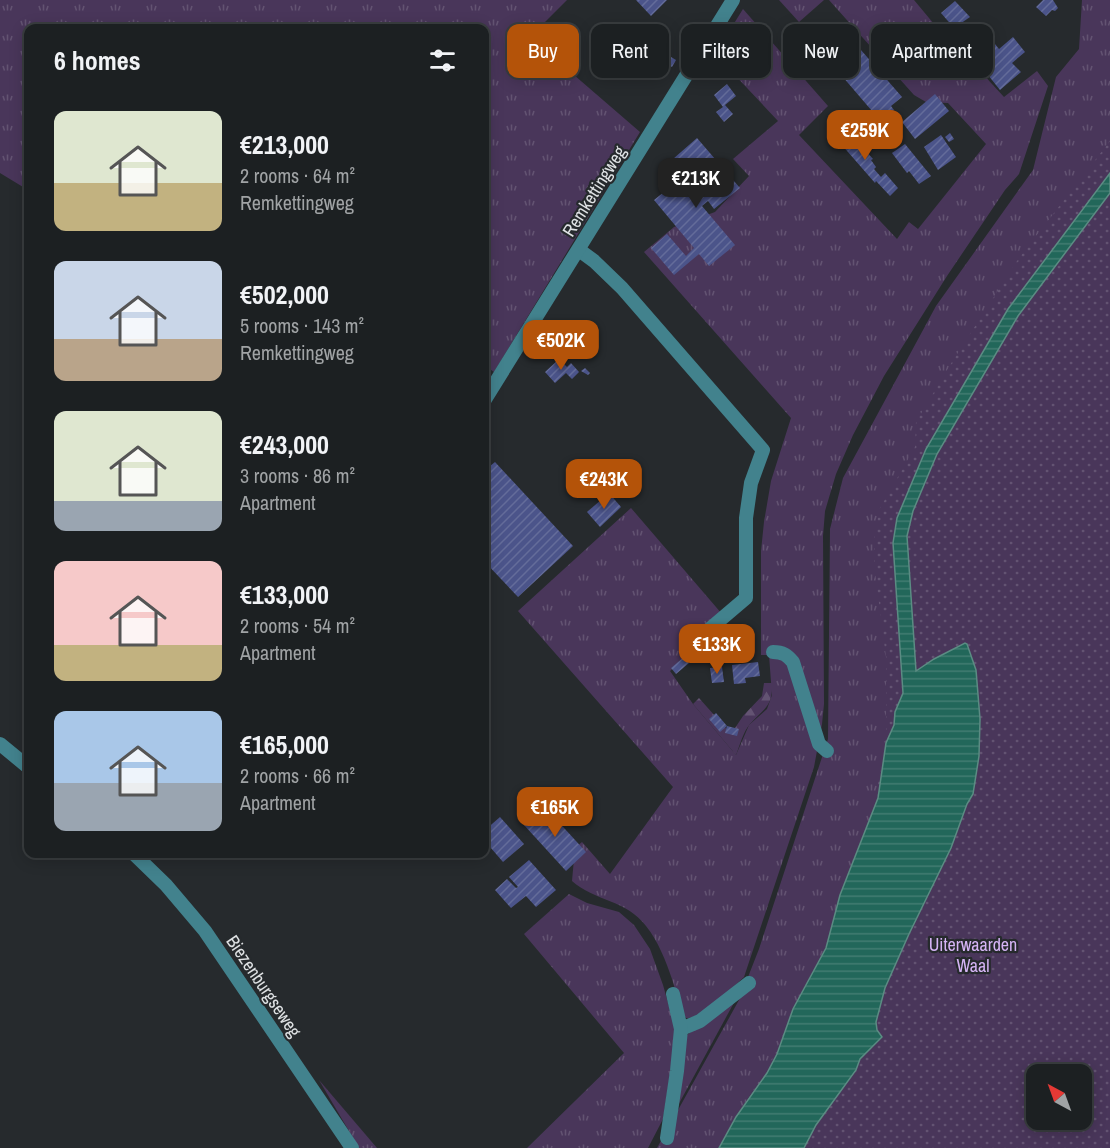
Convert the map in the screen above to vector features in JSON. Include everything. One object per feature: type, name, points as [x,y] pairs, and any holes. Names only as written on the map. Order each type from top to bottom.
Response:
[{"type":"street","name":"Remkettingweg","points":[[489,393],[733,0]]},
{"type":"street","points":[[579,250],[622,288],[763,450],[751,483],[746,518],[746,598],[706,632],[724,655]]},
{"type":"street","points":[[773,652],[787,655],[793,662],[819,744],[827,751]]},
{"type":"street","points":[[0,744],[24,764]]},
{"type":"street","name":"Biezenburgseweg","points":[[143,858],[205,931],[352,1148]]},
{"type":"street","points":[[681,1029],[699,1021],[749,983]]},
{"type":"street","points":[[667,1138],[681,1029],[673,994]]},
{"type":"green space","points":[[0,0],[567,0],[543,24],[507,24],[507,78],[577,78],[640,132],[494,372],[489,368],[489,24],[24,24],[24,188],[0,173]]},
{"type":"green space","points":[[779,0],[824,0],[799,22]]},
{"type":"green space","points":[[829,0],[914,0],[934,24],[871,24],[871,47],[859,34],[859,24],[850,24]]},
{"type":"green space","points":[[1082,0],[1110,0],[1110,173],[903,693],[878,798],[840,895],[826,948],[803,990],[777,1054],[736,1117],[719,1148],[657,1148],[739,1000],[759,949],[828,739],[830,529],[843,478],[936,306],[1033,170],[1056,77],[1079,49]]},
{"type":"green space","points":[[743,9],[756,24],[734,24]]},
{"type":"green space","points":[[771,41],[783,55],[783,78],[803,78],[828,106],[799,135],[897,239],[909,222],[918,229],[986,144],[948,103],[926,102],[914,95],[899,78],[987,78],[1004,97],[1037,71],[1048,86],[1019,174],[1005,190],[947,276],[884,376],[853,435],[836,474],[825,511],[823,536],[824,704],[814,767],[744,977],[700,1014],[686,1018],[678,1005],[674,984],[664,958],[646,926],[630,911],[590,893],[572,881],[575,848],[582,842],[610,874],[673,787],[518,611],[631,508],[728,621],[670,671],[693,704],[736,755],[749,725],[767,709],[772,695],[769,655],[761,655],[761,551],[771,481],[791,418],[644,252],[674,227],[715,212],[749,176],[733,159],[778,121],[738,78],[771,78]]},
{"type":"green space","name":"Uiterwaarden Waal","points":[[1110,141],[1110,1148],[720,1148],[773,1057],[793,1012],[831,941],[873,813],[886,739],[886,657],[874,564],[874,539],[879,510],[915,447],[916,422],[1019,258]]},
{"type":"green space","points":[[764,683],[772,683],[771,697],[748,727],[736,755],[693,704],[699,698],[731,734],[743,716],[762,696]]},
{"type":"green space","points":[[569,894],[587,903],[619,912],[634,925],[650,949],[663,985],[674,1024],[674,1049],[663,1119],[648,1148],[527,1148],[624,1053],[524,934]]},
{"type":"green space","points":[[736,999],[676,1109],[687,1035]]},
{"type":"green space","points":[[319,1080],[377,1148],[359,1148]]},
{"type":"shaded area","points":[[1110,173],[1110,193],[1018,316],[937,454],[913,511],[907,536],[916,671],[934,659],[967,644],[976,670],[980,719],[979,756],[973,794],[951,848],[885,988],[876,1022],[877,1030],[882,1037],[860,1059],[856,1070],[816,1125],[804,1148],[719,1148],[736,1117],[767,1073],[777,1054],[793,1009],[826,948],[840,895],[878,798],[886,743],[903,693],[893,543],[897,518],[926,449],[1008,309]]},
{"type":"building","points":[[636,0],[667,0],[651,16]]},
{"type":"building","points":[[1043,0],[1053,0],[1058,8],[1046,16],[1036,7]]},
{"type":"building","points":[[955,1],[970,17],[960,24],[951,24],[941,13]]},
{"type":"building","points":[[1013,37],[1025,52],[1012,63],[1021,72],[1000,90],[990,78],[993,78],[993,42],[999,49]]},
{"type":"building","points":[[859,48],[871,61],[871,78],[885,78],[902,97],[891,106],[894,110],[888,115],[885,112],[878,118],[844,78],[859,78]]},
{"type":"building","points":[[669,56],[676,60],[672,67],[669,65]]},
{"type":"building","points":[[727,84],[736,96],[725,105],[733,114],[724,122],[716,112],[723,107],[714,95]]},
{"type":"building","points":[[935,94],[949,111],[915,139],[902,122]]},
{"type":"building","points":[[842,129],[847,134],[849,132],[873,159],[871,160],[876,167],[874,169],[881,177],[885,173],[898,188],[890,196],[876,181],[875,183],[834,136]]},
{"type":"building","points":[[950,133],[954,139],[949,142],[945,137]]},
{"type":"building","points":[[941,135],[956,157],[938,170],[924,147]]},
{"type":"building","points":[[697,138],[740,188],[714,209],[708,201],[702,206],[735,245],[709,266],[699,254],[674,275],[651,248],[667,234],[686,256],[694,248],[654,200],[680,179],[695,197],[701,193],[673,159]]},
{"type":"building","points":[[905,144],[931,176],[919,184],[909,171],[907,173],[892,153]]},
{"type":"building","points":[[559,359],[567,367],[571,363],[579,372],[572,379],[566,373],[555,383],[545,372]]},
{"type":"building","points":[[585,368],[590,373],[588,375],[581,371]]},
{"type":"building","points":[[495,462],[573,546],[518,597],[489,566],[489,467]]},
{"type":"building","points":[[609,493],[621,507],[600,527],[587,512]]},
{"type":"building","points":[[684,657],[689,663],[676,674],[671,668]]},
{"type":"building","points":[[758,662],[760,676],[745,678],[746,683],[734,684],[732,665]]},
{"type":"building","points":[[722,667],[724,682],[712,683],[710,668]]},
{"type":"building","points":[[716,713],[727,726],[720,732],[709,719]]},
{"type":"building","points":[[727,726],[739,729],[737,736],[725,733]]},
{"type":"building","points":[[544,806],[586,852],[566,871],[524,825]]},
{"type":"building","points":[[500,817],[524,844],[503,862],[489,846],[489,827]]},
{"type":"building","points":[[529,860],[556,890],[536,907],[526,896],[511,908],[495,890],[507,879],[516,888],[518,887],[509,877]]}]
